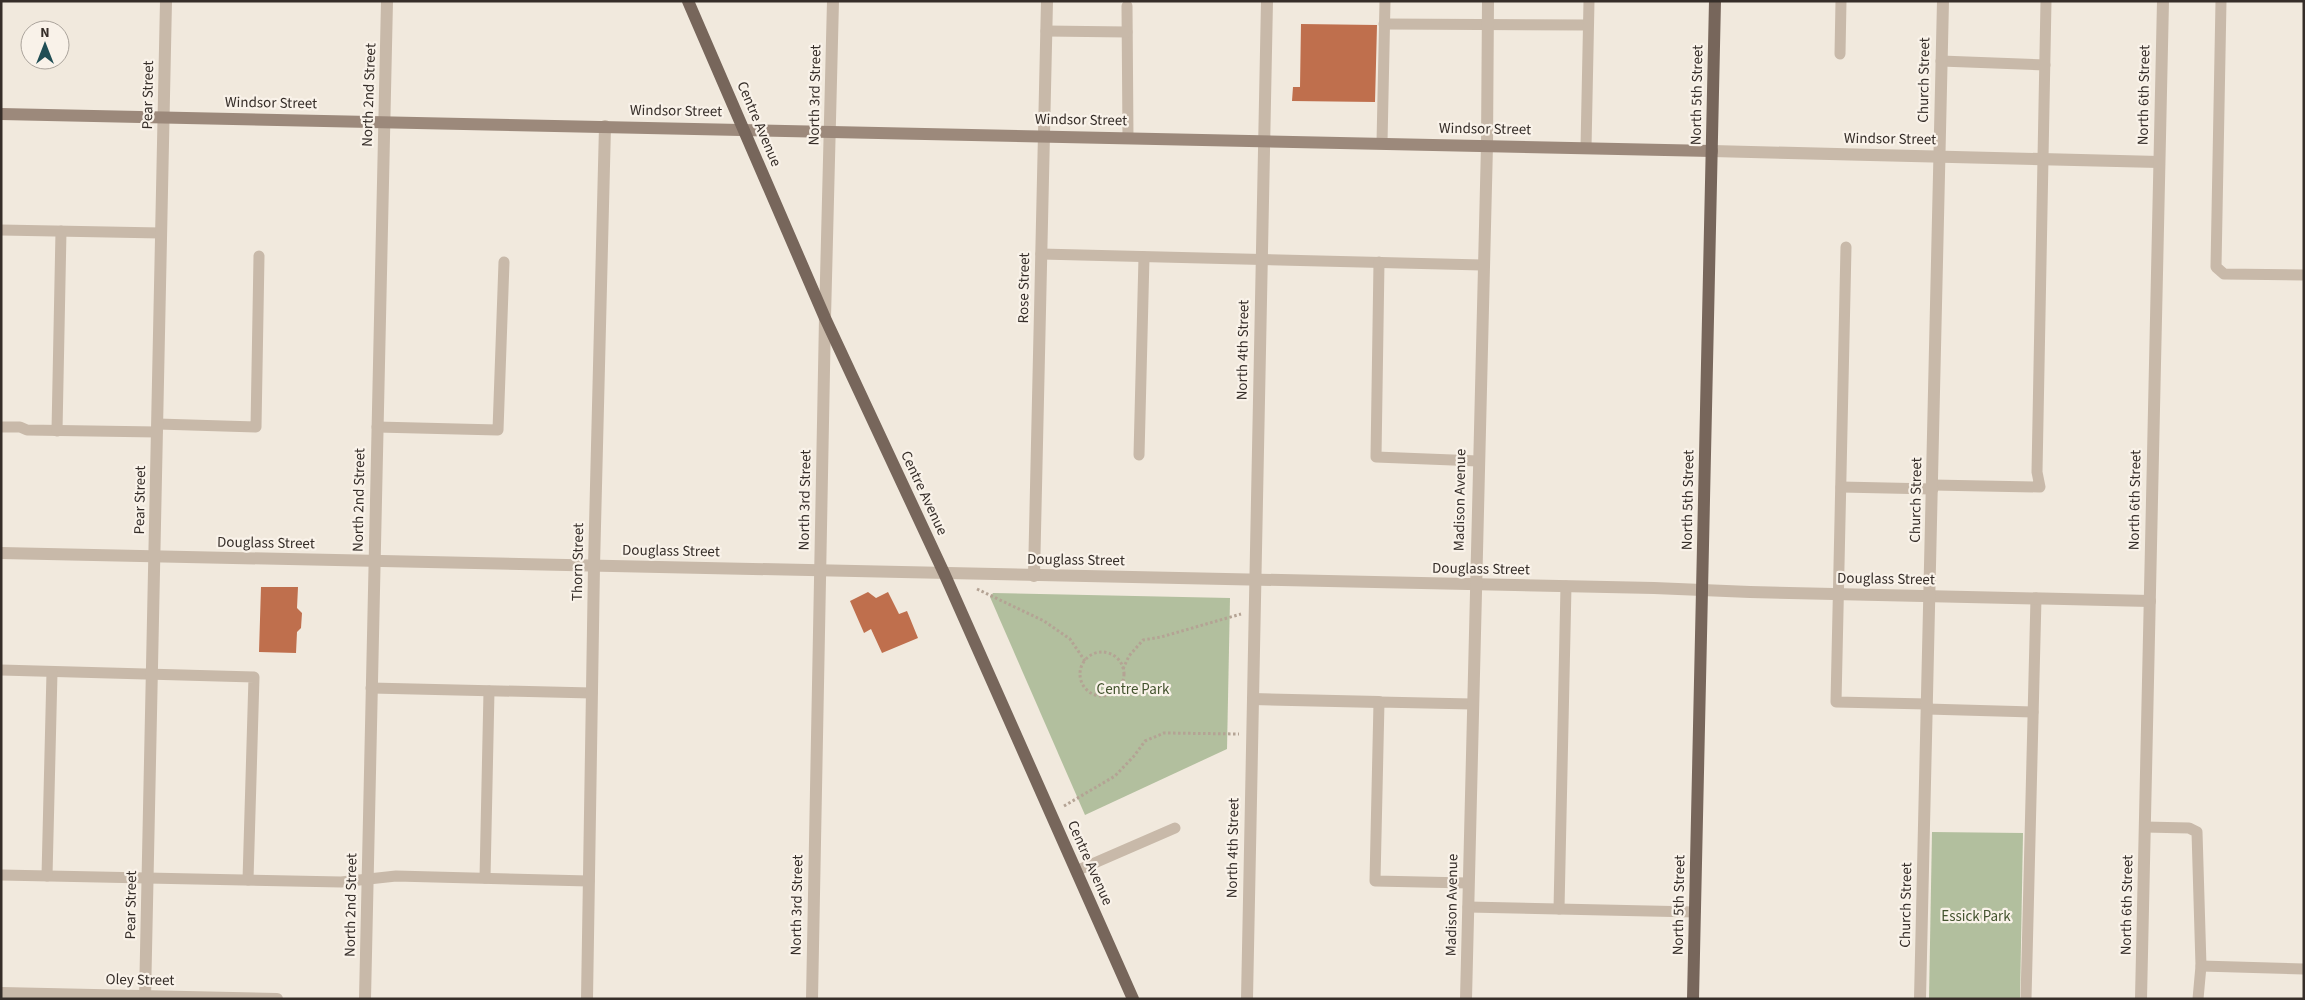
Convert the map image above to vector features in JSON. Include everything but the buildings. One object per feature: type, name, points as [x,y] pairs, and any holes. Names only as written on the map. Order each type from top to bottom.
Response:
[{"type":"main road","name":"Centre Avenue","points":[[688,1],[825,318],[944,574],[1132,999]]},
{"type":"main road","name":"North 5th Street","points":[[1693,999],[1715,1]]},
{"type":"main road","name":"Windsor Street","points":[[1,114],[1712,151]]},
{"type":"street","name":"Pear Street","points":[[145,998],[166,1]]},
{"type":"street","name":"North 2nd Street","points":[[365,999],[387,1]]},
{"type":"street","name":"North 3rd Street","points":[[812,999],[833,1]]},
{"type":"street","name":"Rose Street","points":[[1034,576],[1047,1]]},
{"type":"street","name":"North 4th Street","points":[[1247,999],[1267,1]]},
{"type":"street","name":"Madison Avenue","points":[[1466,999],[1482,265],[1487,145],[1488,1]]},
{"type":"street","name":"Church Street","points":[[1920,999],[1933,487],[1942,1]]},
{"type":"street","name":"North 6th Street","points":[[2141,999],[2163,1]]},
{"type":"street","name":"Thorn Street","points":[[587,999],[594,566],[605,126]]},
{"type":"street","name":"Windsor Street","points":[[1712,151],[2159,162]]},
{"type":"street","name":"Douglass Street","points":[[1,553],[1566,586],[2150,601]]},
{"type":"street","points":[[1253,699],[1379,702]]},
{"type":"street","name":"Oley Street","points":[[1,993],[145,998],[277,999]]},
{"type":"lane","points":[[1382,143],[1385,1]]},
{"type":"lane","points":[[1586,148],[1589,1]]},
{"type":"lane","points":[[1840,54],[1841,1]]},
{"type":"lane","points":[[1841,487],[2040,487],[2037,472],[2045,159],[2043,151],[2046,1]]},
{"type":"lane","points":[[2221,1],[2216,267],[2224,274],[2304,275]]},
{"type":"lane","points":[[1127,6],[1128,138]]},
{"type":"lane","points":[[1384,24],[1588,25]]},
{"type":"lane","points":[[1046,31],[1127,32]]},
{"type":"lane","points":[[1941,61],[2045,65]]},
{"type":"lane","points":[[1,230],[161,233]]},
{"type":"lane","points":[[57,431],[61,231]]},
{"type":"lane","points":[[1846,247],[1836,702],[2033,712]]},
{"type":"lane","points":[[1041,254],[1482,265]]},
{"type":"lane","points":[[1,427],[57,431],[256,427],[259,256]]},
{"type":"lane","points":[[1139,455],[1144,257]]},
{"type":"lane","points":[[377,427],[498,430],[504,262]]},
{"type":"lane","points":[[1379,262],[1376,457],[1478,461]]},
{"type":"lane","points":[[1559,909],[1566,586]]},
{"type":"lane","points":[[2026,999],[2036,598]]},
{"type":"lane","points":[[1,670],[254,677],[248,880]]},
{"type":"lane","points":[[47,876],[52,672]]},
{"type":"lane","points":[[371,688],[592,693]]},
{"type":"lane","points":[[485,878],[489,691]]},
{"type":"lane","points":[[1468,883],[1375,881],[1379,702],[1472,704]]},
{"type":"lane","points":[[2144,827],[2188,828],[2197,832],[2201,966],[2198,999]]},
{"type":"lane","points":[[1076,871],[1175,828]]},
{"type":"lane","points":[[1,874],[341,882],[396,876],[589,881]]},
{"type":"lane","points":[[1468,907],[1695,912]]},
{"type":"lane","points":[[2201,966],[2304,968]]},
{"type":"path","points":[[969,585],[1044,621],[1070,639],[1085,661]]},
{"type":"path","points":[[1123,669],[1130,656],[1143,640],[1161,637],[1254,610]]},
{"type":"path","points":[[1106,652],[1118,659],[1123,669],[1123,680],[1118,689],[1107,695],[1097,695],[1088,690],[1081,681],[1080,670],[1085,661],[1093,654],[1106,652]]},
{"type":"path","points":[[1050,814],[1115,776],[1145,741],[1164,734],[1252,734]]},
{"type":"green space","name":"Centre Park","points":[[993,593],[1230,598],[1227,749],[1085,815],[990,597]]},
{"type":"green space","name":"Essick Park","points":[[1932,832],[2023,833],[2020,999],[1929,999]]}]
